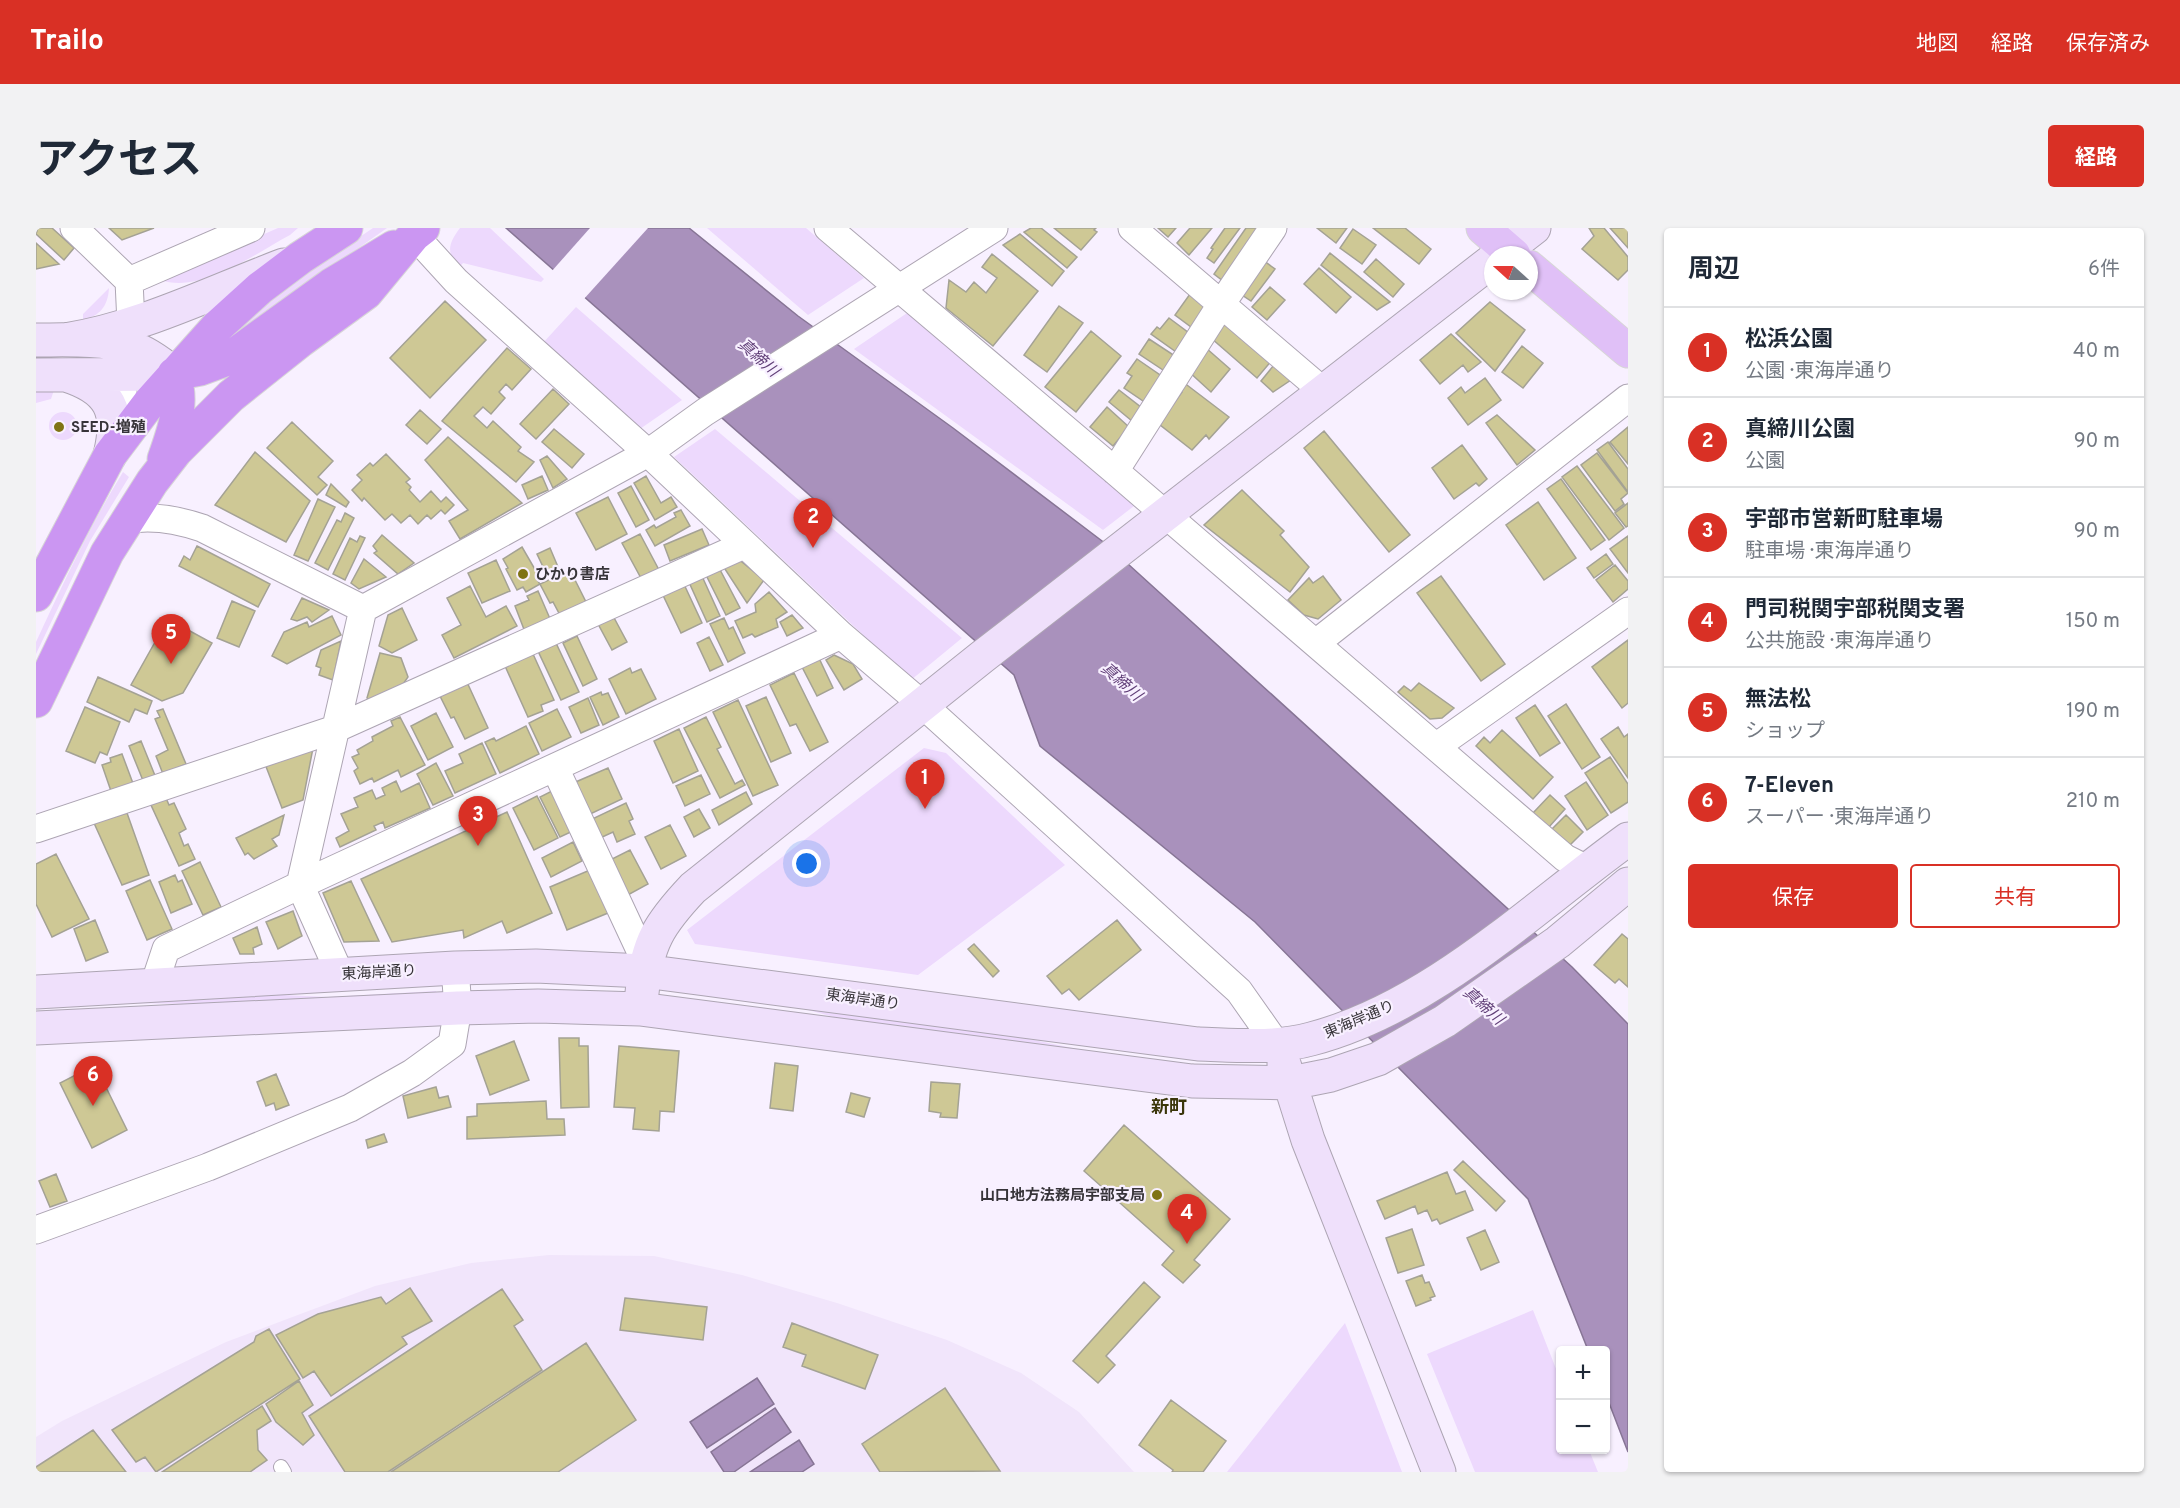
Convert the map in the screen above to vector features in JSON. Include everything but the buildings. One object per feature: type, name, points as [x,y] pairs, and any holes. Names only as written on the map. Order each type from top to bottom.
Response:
[{"type":"highway","points":[[36,596],[113,445],[217,327],[260,288],[346,228]]},
{"type":"highway","points":[[174,374],[200,369],[230,358],[331,285],[418,231]]},
{"type":"highway","points":[[152,482],[199,426],[231,396],[300,341],[366,293],[418,231]]},
{"type":"highway","points":[[36,701],[92,583],[163,461],[176,423],[179,404],[179,388],[174,374]]},
{"type":"main road","points":[[1538,279],[1628,351]]},
{"type":"street","points":[[74,228],[129,281],[129,348],[113,445]]},
{"type":"street","points":[[129,281],[251,228]]},
{"type":"street","points":[[36,1028],[458,1008],[538,1006],[640,1009],[1192,1081],[1291,1083],[1331,1075],[1378,1059],[1445,1021],[1625,892],[1587,868],[1565,858],[1437,746],[828,228]]},
{"type":"street","points":[[340,974],[300,885],[363,609],[648,453],[705,412],[994,228]]},
{"type":"street","points":[[1131,228],[1323,391]]},
{"type":"street","points":[[1115,471],[1221,303],[1273,228]]},
{"type":"street","points":[[1512,246],[1534,228]]},
{"type":"street","points":[[418,231],[456,281],[648,453],[842,635],[923,705],[1239,991],[1277,1045],[1308,1140],[1439,1472]]},
{"type":"street","points":[[50,375],[129,348],[184,306],[300,258]]},
{"type":"street","points":[[640,1009],[645,967],[652,942],[667,915],[693,888],[982,657],[1484,267]]},
{"type":"street","points":[[50,340],[90,336],[129,348],[174,374]]},
{"type":"street","points":[[50,375],[88,384],[98,391],[111,408],[115,424],[113,445]]},
{"type":"street","points":[[1316,643],[1628,398]]},
{"type":"street","points":[[127,520],[152,518],[202,528],[363,609]]},
{"type":"street","points":[[36,829],[335,729],[744,545]]},
{"type":"street","points":[[1437,746],[1628,611]]},
{"type":"street","points":[[154,985],[166,949],[842,635]]},
{"type":"street","points":[[555,768],[645,967]]},
{"type":"street","name":"東海岸通り","points":[[36,992],[455,968],[645,967],[1198,1044],[1277,1045],[1310,1040],[1349,1027],[1417,994],[1475,955],[1628,839]]},
{"type":"street","points":[[36,1230],[208,1167],[350,1108],[412,1073],[452,1044],[458,1008],[455,968]]},
{"type":"shaded area","points":[[278,228],[298,228],[290,235],[244,261],[210,277],[193,282],[176,283],[160,280]]},
{"type":"shaded area","points":[[373,228],[387,228],[234,336],[232,333],[302,276]]},
{"type":"shaded area","points":[[460,228],[490,228],[544,279],[541,282],[463,263],[459,268],[452,258],[450,248]]},
{"type":"shaded area","points":[[707,228],[806,228],[864,278],[808,315]]},
{"type":"shaded area","points":[[109,288],[107,300],[102,309],[94,316],[83,320],[83,314]]},
{"type":"shaded area","points":[[576,307],[682,400],[637,431],[542,344]]},
{"type":"shaded area","points":[[910,311],[1134,506],[1103,530],[854,349]]},
{"type":"shaded area","points":[[36,389],[54,390],[51,399],[36,403]]},
{"type":"shaded area","points":[[63,412],[73,416],[77,426],[73,436],[63,440],[53,436],[49,426],[53,416]]},
{"type":"shaded area","points":[[715,429],[962,638],[911,680],[674,457]]},
{"type":"shaded area","points":[[123,472],[129,477],[90,541],[36,654],[36,642],[66,577]]},
{"type":"shaded area","points":[[924,748],[946,753],[1065,865],[918,975],[695,944],[687,930]]},
{"type":"shaded area","points":[[436,991],[437,996],[260,1005],[127,1003],[240,993],[328,997]]},
{"type":"shaded area","points":[[797,1007],[952,1023],[1087,1051],[1190,1067],[871,1027]]},
{"type":"shaded area","points":[[549,1255],[654,1256],[742,1275],[837,1303],[947,1340],[1021,1373],[1079,1412],[1134,1472],[36,1472],[36,1437],[62,1421],[226,1342],[375,1286],[471,1263]]},
{"type":"shaded area","points":[[1533,1310],[1556,1369],[1556,1454],[1591,1454],[1598,1472],[1475,1472],[1427,1354]]},
{"type":"shaded area","points":[[1345,1323],[1402,1472],[1227,1472]]},
{"type":"water","name":"真締川","points":[[506,228],[689,228],[798,316],[953,428],[1106,544],[1572,967],[1628,1024],[1628,1452],[1610,1405],[1610,1346],[1586,1346],[1528,1199],[1255,922],[1040,746],[1014,675]]},
{"type":"water","points":[[757,1378],[774,1404],[707,1448],[690,1422]]},
{"type":"water","points":[[775,1408],[791,1432],[734,1472],[724,1472],[711,1452]]},
{"type":"water","points":[[799,1440],[814,1464],[802,1472],[750,1472]]},
{"type":"pier","points":[[590,228],[648,228],[583,300],[551,272]]},
{"type":"place","name":"SEED-増殖","points":[[59,427]]},
{"type":"place","name":"真締川公園","points":[[813,548]]},
{"type":"place","name":"ひかり書店","points":[[523,574]]},
{"type":"place","name":"無法松","points":[[171,664]]},
{"type":"place","name":"松浜公園","points":[[925,809]]},
{"type":"place","name":"宇部市営新町駐車場","points":[[478,846]]},
{"type":"place","name":"7-Eleven","points":[[93,1106]]},
{"type":"place","name":"山口地方法務局宇部支局","points":[[1157,1195]]},
{"type":"place","name":"門司税関宇部税関支署","points":[[1187,1244]]},
{"type":"district","name":"新町","points":[[1169,1107]]}]
